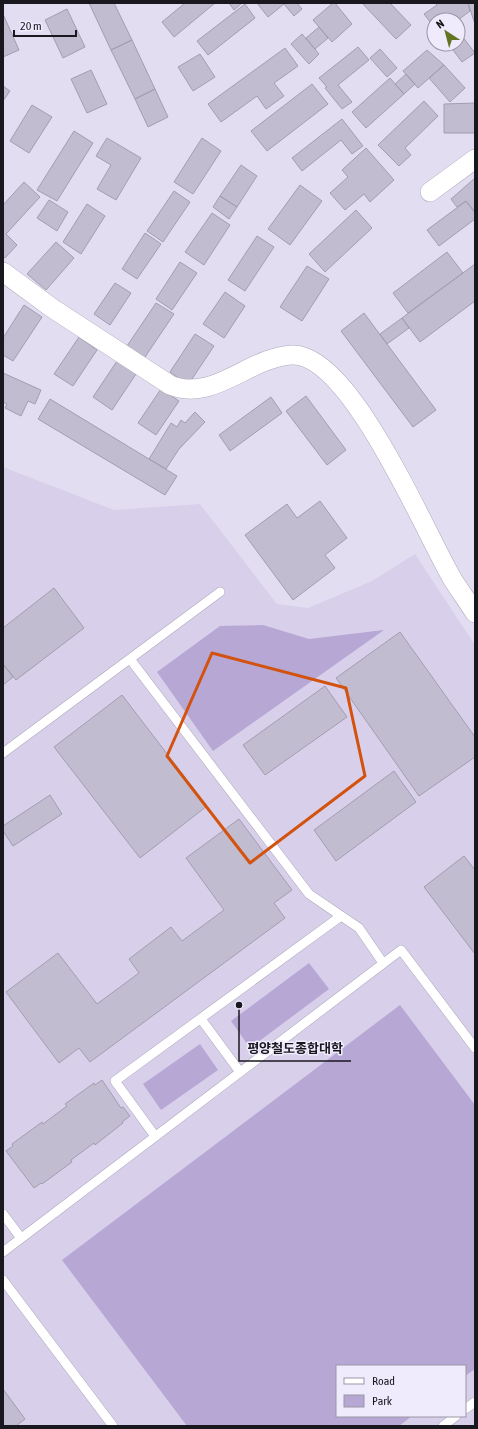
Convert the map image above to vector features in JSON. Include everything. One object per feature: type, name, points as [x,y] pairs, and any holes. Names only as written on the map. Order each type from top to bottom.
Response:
[{"type":"street","points":[[430,192],[464,165],[475,159]]},
{"type":"street","points":[[3,272],[52,308],[170,385],[181,389],[201,389],[217,384],[247,369],[284,356],[300,355],[318,364],[349,396],[379,440],[414,502],[453,580],[475,613]]},
{"type":"lane","points":[[3,753],[220,592]]},
{"type":"lane","points":[[130,659],[308,894],[359,928],[383,963]]},
{"type":"lane","points":[[155,1136],[115,1081],[341,916]]},
{"type":"lane","points":[[3,1252],[401,950],[475,1048]]},
{"type":"lane","points":[[200,1019],[240,1072]]},
{"type":"lane","points":[[3,1214],[21,1238]]},
{"type":"lane","points":[[3,1280],[113,1426]]},
{"type":"lane","points":[[466,1408],[475,1402]]},
{"type":"lane","points":[[443,1426],[455,1417]]},
{"type":"highlighted area","points":[[212,653],[346,688],[365,776],[250,863],[167,756]]},
{"type":"shaded area","points":[[3,467],[114,510],[200,504],[277,604],[308,608],[372,581],[415,554],[475,645],[475,1426],[3,1426]]},
{"type":"green space","points":[[263,625],[309,639],[384,630],[213,751],[157,672],[220,626]]},
{"type":"green space","points":[[309,963],[329,989],[250,1048],[231,1021]]},
{"type":"green space","points":[[400,1005],[475,1105],[475,1369],[466,1375],[466,1365],[336,1365],[336,1417],[411,1417],[399,1426],[187,1426],[62,1260]]},
{"type":"green space","points":[[200,1044],[218,1070],[161,1110],[143,1084]]},
{"type":"building","points":[[89,3],[114,3],[132,40],[111,50]]},
{"type":"building","points":[[185,3],[215,3],[174,37],[162,22]]},
{"type":"building","points":[[229,3],[242,3],[234,10]]},
{"type":"building","points":[[257,3],[297,3],[302,9],[294,16],[284,4],[268,17]]},
{"type":"building","points":[[333,3],[335,3],[352,24],[332,42],[313,20]]},
{"type":"building","points":[[362,3],[390,3],[411,25],[396,39]]},
{"type":"building","points":[[435,3],[468,3],[470,11],[466,14],[466,12],[427,12],[437,5]]},
{"type":"building","points":[[468,3],[475,3],[475,24]]},
{"type":"building","points":[[245,4],[255,18],[208,55],[197,41]]},
{"type":"building","points":[[67,9],[85,47],[63,58],[45,20]]},
{"type":"building","points":[[3,14],[19,50],[3,57]]},
{"type":"building","points":[[319,27],[328,38],[315,49],[306,38]]},
{"type":"building","points":[[302,34],[319,54],[309,64],[291,44]]},
{"type":"building","points":[[132,40],[155,89],[135,99],[111,50]]},
{"type":"building","points":[[466,41],[475,53],[462,62],[454,52],[466,52]]},
{"type":"building","points":[[358,47],[369,60],[338,85],[352,102],[342,109],[319,78]]},
{"type":"building","points":[[285,48],[298,66],[274,83],[284,96],[266,109],[257,96],[221,122],[208,104]]},
{"type":"building","points":[[380,49],[397,68],[387,77],[370,58]]},
{"type":"building","points":[[426,51],[444,65],[418,88],[403,71]]},
{"type":"building","points":[[200,54],[215,77],[193,91],[178,67]]},
{"type":"building","points":[[444,65],[465,88],[450,102],[429,78]]},
{"type":"building","points":[[91,70],[107,104],[87,113],[71,79]]},
{"type":"building","points":[[406,74],[415,84],[404,94],[395,84]]},
{"type":"building","points":[[390,78],[404,94],[366,128],[352,112]]},
{"type":"building","points":[[312,84],[328,104],[267,151],[251,131]]},
{"type":"building","points":[[3,86],[10,91],[3,101]]},
{"type":"building","points":[[155,89],[168,117],[148,127],[135,99]]},
{"type":"building","points":[[424,101],[438,116],[405,148],[411,155],[399,166],[378,145]]},
{"type":"building","points":[[475,103],[475,133],[444,133],[444,104]]},
{"type":"building","points":[[32,105],[52,117],[29,153],[10,141]]},
{"type":"building","points":[[342,119],[363,146],[352,154],[341,140],[302,171],[292,158]]},
{"type":"building","points":[[74,131],[93,143],[57,201],[37,190]]},
{"type":"building","points":[[107,138],[141,158],[116,200],[97,189],[111,165],[96,156]]},
{"type":"building","points":[[202,138],[221,151],[193,194],[174,182]]},
{"type":"building","points":[[366,148],[394,180],[370,202],[364,194],[345,210],[330,193],[348,177],[342,170]]},
{"type":"building","points":[[241,165],[257,176],[237,207],[220,196]]},
{"type":"building","points":[[475,178],[475,212],[466,201],[457,207],[451,199]]},
{"type":"building","points":[[24,182],[40,197],[6,234],[17,245],[5,258],[3,256],[3,205]]},
{"type":"building","points":[[300,185],[322,201],[290,245],[268,229]]},
{"type":"building","points":[[174,191],[190,202],[163,242],[147,231]]},
{"type":"building","points":[[220,196],[237,207],[229,219],[213,207]]},
{"type":"building","points":[[49,200],[68,212],[57,231],[37,218]]},
{"type":"building","points":[[466,201],[475,213],[475,219],[439,246],[427,230]]},
{"type":"building","points":[[87,204],[105,216],[81,254],[63,242]]},
{"type":"building","points":[[356,210],[372,228],[325,272],[309,254]]},
{"type":"building","points":[[212,213],[230,225],[204,265],[185,252]]},
{"type":"building","points":[[145,233],[161,244],[137,279],[122,269]]},
{"type":"building","points":[[257,236],[274,247],[245,291],[228,280]]},
{"type":"building","points":[[56,242],[74,258],[46,290],[27,274]]},
{"type":"building","points":[[447,252],[463,273],[408,313],[393,293]]},
{"type":"building","points":[[180,262],[197,273],[172,310],[156,299]]},
{"type":"building","points":[[475,264],[475,301],[420,342],[402,318]]},
{"type":"building","points":[[307,266],[329,279],[302,321],[280,307]]},
{"type":"building","points":[[115,283],[131,293],[110,325],[94,314]]},
{"type":"building","points":[[225,292],[245,306],[224,338],[203,324]]},
{"type":"building","points":[[156,303],[174,314],[143,360],[125,349]]},
{"type":"building","points":[[24,305],[42,317],[13,361],[3,355],[3,338]]},
{"type":"building","points":[[364,313],[436,410],[413,427],[341,331]]},
{"type":"building","points":[[402,318],[409,328],[387,344],[380,334]]},
{"type":"building","points":[[195,334],[214,346],[188,385],[170,372]]},
{"type":"building","points":[[79,337],[97,350],[73,386],[54,374]]},
{"type":"building","points":[[117,361],[136,374],[112,410],[93,397]]},
{"type":"building","points":[[3,373],[41,390],[35,404],[28,401],[21,416],[5,408],[7,404],[3,402]]},
{"type":"building","points":[[161,389],[179,401],[156,435],[138,423]]},
{"type":"building","points":[[306,396],[346,450],[327,465],[286,411]]},
{"type":"building","points":[[271,397],[282,413],[230,451],[219,435]]},
{"type":"building","points":[[50,399],[177,476],[165,495],[38,419]]},
{"type":"building","points":[[195,412],[205,422],[179,449],[166,469],[149,459],[171,423],[177,427],[181,420],[185,423]]},
{"type":"building","points":[[320,501],[347,538],[325,555],[335,568],[293,600],[245,535],[287,504],[297,518]]},
{"type":"building","points":[[54,588],[84,628],[16,680],[3,664],[3,628]]},
{"type":"building","points":[[400,632],[475,737],[475,757],[419,796],[336,678]]},
{"type":"building","points":[[3,664],[13,677],[3,685]]},
{"type":"building","points":[[325,686],[347,717],[265,775],[243,745]]},
{"type":"building","points":[[122,695],[207,806],[140,858],[54,747]]},
{"type":"building","points":[[394,771],[416,802],[336,861],[314,830]]},
{"type":"building","points":[[50,795],[62,814],[13,846],[3,831],[3,826]]},
{"type":"building","points":[[239,819],[292,890],[274,903],[285,918],[90,1062],[79,1048],[59,1063],[6,992],[58,953],[97,1004],[139,973],[129,959],[171,927],[182,941],[224,910],[186,858]]},
{"type":"building","points":[[464,856],[475,870],[475,954],[424,887]]},
{"type":"building","points":[[102,1080],[121,1108],[123,1107],[130,1116],[95,1145],[94,1143],[71,1160],[72,1162],[42,1184],[41,1183],[34,1188],[6,1151],[13,1146],[12,1144],[67,1106],[65,1104],[94,1083],[95,1085]]},
{"type":"building","points":[[3,1389],[25,1419],[16,1426],[3,1426]]},
{"type":"place","name":"평양철도종합대학","points":[[239,1005]]}]
